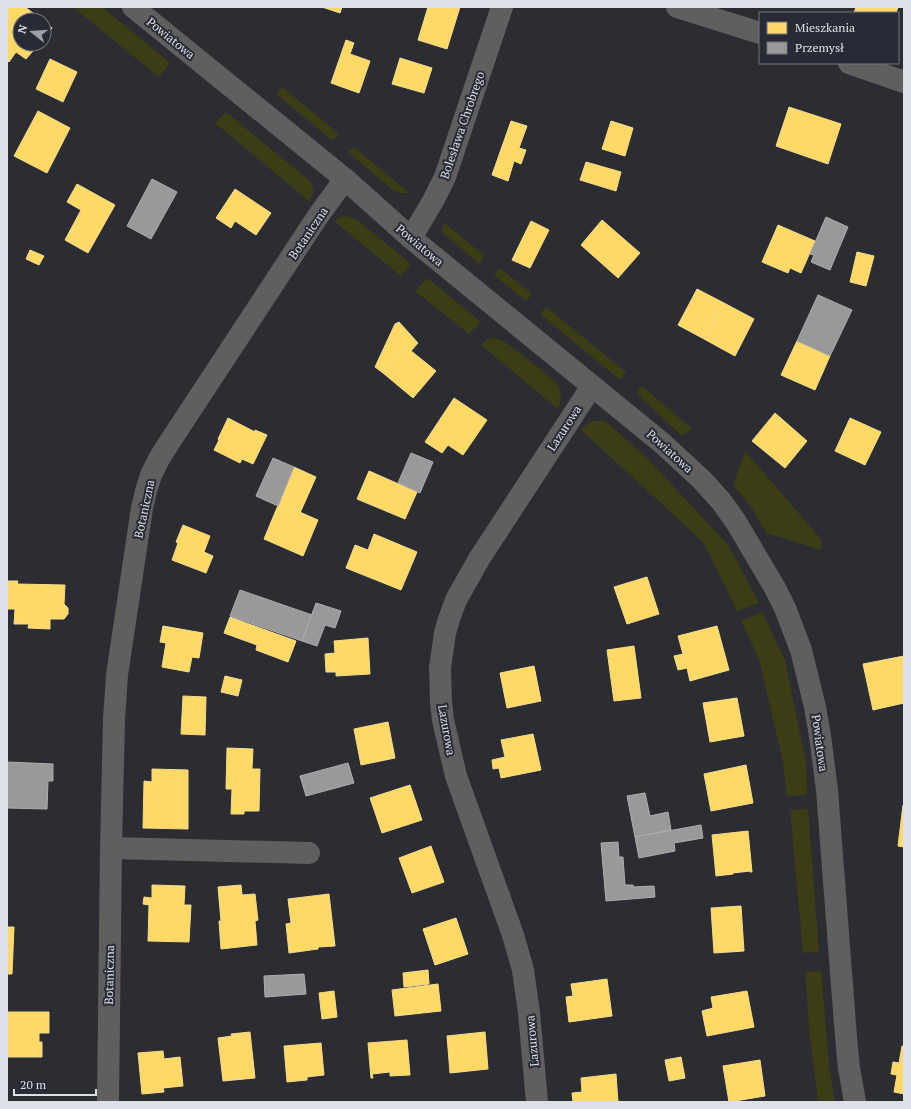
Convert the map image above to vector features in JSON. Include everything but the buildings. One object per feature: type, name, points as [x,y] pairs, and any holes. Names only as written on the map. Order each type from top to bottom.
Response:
[{"type":"street","name":"Powiatowa","points":[[133,7],[344,179],[411,238],[662,442],[702,480],[721,501],[736,522],[775,588],[785,608],[801,650],[812,694],[820,736],[829,817],[846,1037],[849,1068],[855,1102]]},
{"type":"street","name":"Bolesława Chrobrego","points":[[411,238],[433,201],[445,177],[502,7]]},
{"type":"street","points":[[677,7],[759,33]]},
{"type":"street","points":[[852,64],[904,82]]},
{"type":"street","name":"Botaniczna","points":[[108,1102],[114,719],[117,675],[142,508],[146,491],[151,475],[167,446],[318,216],[344,179]]},
{"type":"street","name":"Lazurowa","points":[[537,1102],[529,1013],[523,970],[456,776],[441,702],[440,668],[445,633],[456,600],[479,559],[592,386]]},
{"type":"street","points":[[111,848],[309,852]]},
{"type":"shaded area","points":[[73,7],[102,7],[170,63],[159,77]]},
{"type":"shaded area","points":[[282,87],[339,134],[333,141],[276,94]]},
{"type":"shaded area","points":[[226,112],[310,181],[314,189],[310,202],[215,123]]},
{"type":"shaded area","points":[[354,147],[409,193],[394,191],[348,152]]},
{"type":"shaded area","points":[[347,216],[357,220],[411,264],[401,276],[334,221],[341,217]]},
{"type":"shaded area","points":[[444,223],[485,256],[479,264],[442,232]]},
{"type":"shaded area","points":[[500,268],[532,294],[526,301],[494,275]]},
{"type":"shaded area","points":[[427,278],[481,322],[469,334],[415,291]]},
{"type":"shaded area","points":[[546,307],[626,372],[620,380],[540,314]]},
{"type":"shaded area","points":[[488,338],[503,341],[532,362],[558,385],[561,394],[558,409],[481,345]]},
{"type":"shaded area","points":[[642,386],[692,429],[682,436],[636,393]]},
{"type":"shaded area","points":[[592,421],[605,421],[647,458],[729,546],[759,603],[737,611],[707,549],[699,538],[581,430]]},
{"type":"shaded area","points":[[745,451],[821,539],[821,550],[766,533],[752,508],[733,485]]},
{"type":"shaded area","points":[[762,612],[785,660],[806,763],[807,795],[787,796],[783,762],[759,659],[741,621]]},
{"type":"shaded area","points":[[808,809],[819,952],[803,953],[790,810]]},
{"type":"shaded area","points":[[821,971],[829,1066],[835,1102],[818,1102],[810,1038],[805,972]]}]
